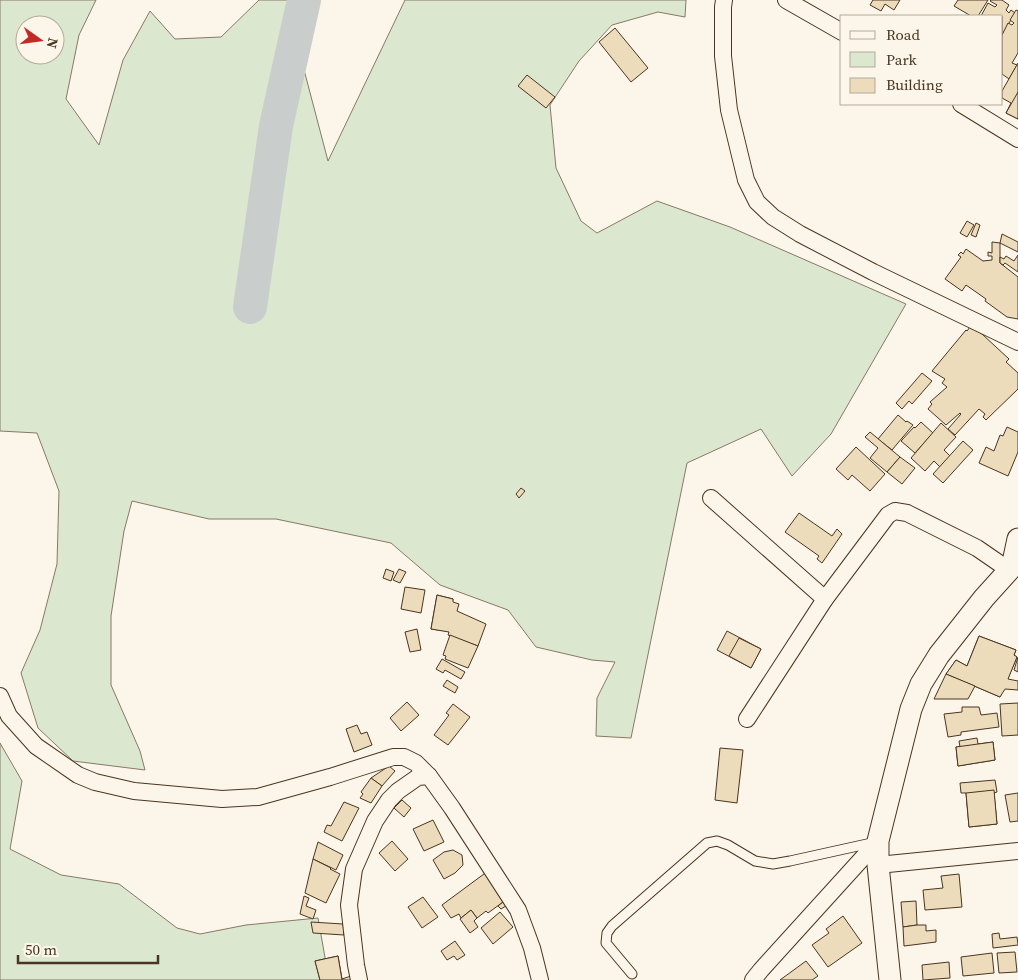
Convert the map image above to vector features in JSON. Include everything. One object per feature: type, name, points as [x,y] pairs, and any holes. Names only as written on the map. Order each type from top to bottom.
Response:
[{"type":"street","points":[[724,0],[723,56],[729,110],[746,180],[757,202],[773,217],[800,234],[1018,342]]},
{"type":"street","points":[[786,0],[840,31]]},
{"type":"street","points":[[963,105],[1018,139]]},
{"type":"street","points":[[711,498],[824,599]]},
{"type":"street","points":[[747,720],[824,599],[888,515],[895,511],[907,514],[1013,568]]},
{"type":"street","points":[[890,980],[878,865],[878,841],[911,709],[921,684],[939,655],[984,598],[1013,568],[1018,539]]},
{"type":"street","points":[[0,696],[9,716],[36,746],[78,775],[95,782],[134,791],[222,799],[258,798],[393,757],[404,758],[416,763],[429,776],[452,808],[518,910],[532,948],[540,980]]},
{"type":"street","points":[[359,980],[349,905],[354,869],[375,821],[389,800],[418,777],[429,776]]},
{"type":"street","points":[[754,980],[878,841]]},
{"type":"street","points":[[878,865],[1018,851]]},
{"type":"lane","points":[[632,974],[606,943],[607,933],[627,912],[707,843],[717,842],[728,845],[755,861],[773,864],[878,841]]},
{"type":"green space","points":[[0,0],[96,0],[79,35],[66,99],[99,145],[123,60],[150,11],[175,39],[221,37],[259,0],[291,0],[288,9],[328,161],[405,0],[686,0],[685,17],[658,12],[612,25],[579,61],[550,105],[556,168],[581,221],[597,233],[657,201],[730,227],[906,304],[831,434],[792,476],[761,429],[687,463],[631,738],[596,736],[597,698],[615,662],[592,660],[536,647],[508,610],[440,585],[391,543],[276,519],[209,519],[132,501],[124,531],[111,616],[111,685],[140,751],[145,770],[73,761],[38,728],[21,673],[40,630],[57,564],[59,491],[37,433],[0,431]]},
{"type":"green space","points":[[0,743],[22,781],[10,849],[61,875],[119,884],[177,928],[200,934],[246,925],[318,918],[329,980],[0,980]]},
{"type":"building","points":[[873,0],[900,0],[894,10],[885,4],[881,11],[870,5]]},
{"type":"building","points":[[958,0],[988,0],[979,15],[969,15],[954,6]]},
{"type":"building","points":[[1002,0],[1009,5],[1006,10],[1009,13],[1011,10],[1015,13],[1003,33],[1003,15],[982,15],[988,3],[995,7],[997,5],[990,1]]},
{"type":"building","points":[[1016,10],[1018,11],[1018,53],[1012,63],[1017,65],[1009,79],[1003,75],[1003,33],[1008,23],[1012,25],[1014,23],[1010,20]]},
{"type":"building","points":[[615,28],[648,68],[631,82],[599,42]]},
{"type":"building","points":[[1018,63],[1018,119],[1006,113],[1011,103],[1003,99],[1003,89]]},
{"type":"building","points":[[527,75],[555,97],[546,108],[518,86]]},
{"type":"building","points":[[1018,92],[1018,119],[1006,113]]},
{"type":"building","points":[[967,221],[974,225],[967,237],[960,233]]},
{"type":"building","points":[[976,223],[980,225],[976,237],[971,235]]},
{"type":"building","points":[[1002,234],[1018,242],[1018,252],[1000,243]]},
{"type":"building","points":[[992,242],[1000,243],[1000,263],[1018,277],[1018,319],[1007,317],[966,285],[962,291],[945,279],[961,257],[958,255],[961,252],[963,254],[966,249],[983,261],[992,260],[992,256],[988,256],[988,252],[992,253]]},
{"type":"building","points":[[1018,255],[1018,272],[1005,263],[1003,265],[1000,263],[1000,257],[1004,259],[1006,256],[1014,261]]},
{"type":"building","points":[[970,327],[982,334],[1009,359],[1006,362],[1018,373],[1018,389],[986,420],[983,417],[985,414],[979,409],[955,435],[948,429],[960,413],[946,425],[928,409],[932,404],[930,402],[947,387],[942,383],[945,379],[932,371]]},
{"type":"building","points":[[922,373],[932,381],[912,404],[909,401],[902,409],[896,403]]},
{"type":"building","points":[[898,415],[913,425],[892,450],[878,439]]},
{"type":"building","points":[[921,422],[933,433],[915,453],[901,441]]},
{"type":"building","points":[[941,423],[956,437],[944,450],[950,456],[940,467],[934,461],[925,471],[911,458]]},
{"type":"building","points":[[1007,427],[1018,432],[1018,452],[1008,476],[979,463],[986,447],[994,451],[1000,435],[1003,436]]},
{"type":"building","points":[[870,432],[900,457],[887,472],[870,458],[878,448],[865,437]]},
{"type":"building","points":[[963,441],[973,450],[943,483],[933,474]]},
{"type":"building","points":[[856,447],[885,474],[870,491],[852,475],[848,480],[836,469]]},
{"type":"building","points":[[900,457],[915,468],[902,484],[887,472]]},
{"type":"building","points":[[521,488],[525,491],[519,498],[516,494]]},
{"type":"building","points":[[799,513],[832,536],[837,529],[842,534],[822,563],[817,559],[819,556],[785,532]]},
{"type":"building","points":[[386,569],[394,572],[391,581],[383,578]]},
{"type":"building","points":[[399,569],[406,572],[400,583],[393,580]]},
{"type":"building","points":[[405,587],[425,590],[421,613],[401,609]]},
{"type":"building","points":[[437,595],[453,599],[446,631],[431,629]]},
{"type":"building","points":[[437,595],[453,599],[453,602],[459,604],[457,611],[486,624],[478,646],[448,635],[449,632],[431,629]]},
{"type":"building","points":[[417,629],[421,650],[410,652],[405,632]]},
{"type":"building","points":[[727,631],[761,649],[751,668],[717,650]]},
{"type":"building","points":[[450,635],[478,646],[468,668],[445,659],[446,656],[443,655]]},
{"type":"building","points":[[979,636],[1016,650],[1014,655],[1017,657],[1000,697],[946,674],[956,660],[967,666]]},
{"type":"building","points":[[979,636],[1016,650],[1014,655],[1017,657],[1008,679],[1018,681],[1018,690],[1005,689],[1000,697],[946,674],[956,660],[967,666]]},
{"type":"building","points":[[739,638],[761,649],[751,668],[729,656]]},
{"type":"building","points":[[1018,657],[1018,672],[1014,670]]},
{"type":"building","points":[[442,659],[465,672],[461,679],[445,670],[443,673],[436,669]]},
{"type":"building","points":[[946,674],[975,686],[968,699],[934,699]]},
{"type":"building","points":[[447,680],[458,687],[455,693],[443,686]]},
{"type":"building","points":[[407,702],[419,715],[401,731],[390,718]]},
{"type":"building","points":[[1018,703],[1018,735],[1002,736],[1000,704]]},
{"type":"building","points":[[453,704],[470,717],[448,745],[434,735],[449,715],[446,713]]},
{"type":"building","points":[[962,707],[979,707],[981,715],[997,713],[999,727],[961,732],[961,735],[948,737],[944,714],[962,712]]},
{"type":"building","points":[[357,725],[361,734],[367,732],[372,745],[354,752],[346,729]]},
{"type":"building","points":[[977,738],[978,744],[993,742],[995,760],[958,766],[956,747],[960,747],[959,741]]},
{"type":"building","points":[[993,742],[995,760],[958,766],[956,747]]},
{"type":"building","points":[[720,748],[743,750],[737,803],[715,800]]},
{"type":"building","points":[[389,766],[395,771],[382,786],[371,778]]},
{"type":"building","points":[[371,778],[382,786],[371,803],[360,798],[363,794],[361,792]]},
{"type":"building","points":[[995,780],[997,792],[994,793],[997,824],[969,827],[966,793],[961,793],[960,783]]},
{"type":"building","points":[[994,790],[997,824],[969,827],[966,793]]},
{"type":"building","points":[[1018,793],[1018,821],[1010,822],[1005,795]]},
{"type":"building","points":[[402,800],[411,808],[404,817],[394,808]]},
{"type":"building","points":[[344,802],[359,808],[342,841],[324,832],[327,825],[331,826]]},
{"type":"building","points":[[433,820],[444,842],[424,851],[413,829]]},
{"type":"building","points":[[392,841],[408,859],[395,871],[379,853]]},
{"type":"building","points":[[318,842],[343,855],[336,870],[313,859]]},
{"type":"building","points":[[453,850],[462,855],[463,865],[455,873],[444,879],[433,860],[444,852]]},
{"type":"building","points":[[313,859],[340,874],[326,903],[305,893]]},
{"type":"building","points":[[488,871],[503,902],[488,913],[486,911],[477,918],[471,910],[461,918],[459,914],[451,918],[442,905]]},
{"type":"building","points":[[959,874],[962,907],[925,910],[923,890],[943,888],[941,876]]},
{"type":"building","points":[[304,896],[309,898],[306,906],[316,910],[313,919],[300,914]]},
{"type":"building","points":[[423,897],[438,917],[422,928],[408,907]]},
{"type":"building","points":[[916,901],[917,925],[903,927],[901,902]]},
{"type":"building","points":[[503,902],[506,906],[501,909],[498,906]]},
{"type":"building","points":[[471,910],[477,918],[474,921],[478,927],[470,933],[460,919]]},
{"type":"building","points":[[500,912],[513,927],[493,944],[481,928]]},
{"type":"building","points":[[843,916],[862,943],[828,967],[812,945],[829,933],[826,929]]},
{"type":"building","points":[[311,922],[343,924],[344,935],[313,933]]},
{"type":"building","points":[[926,925],[926,931],[936,930],[936,942],[904,946],[903,927]]},
{"type":"building","points":[[999,933],[1000,939],[1017,937],[1018,945],[993,948],[992,934]]},
{"type":"building","points":[[455,941],[465,955],[457,960],[454,956],[447,960],[441,951]]},
{"type":"building","points":[[1015,952],[1017,972],[999,973],[997,953]]},
{"type":"building","points":[[992,953],[994,973],[963,976],[961,957]]},
{"type":"building","points":[[338,956],[342,979],[351,976],[351,980],[320,980],[315,961]]},
{"type":"building","points":[[338,956],[342,980],[320,980],[315,961]]},
{"type":"building","points":[[806,961],[818,976],[812,980],[780,980]]},
{"type":"building","points":[[949,962],[950,978],[923,980],[922,965]]},
{"type":"waterway","points":[[250,307],[276,126],[304,0]]}]
